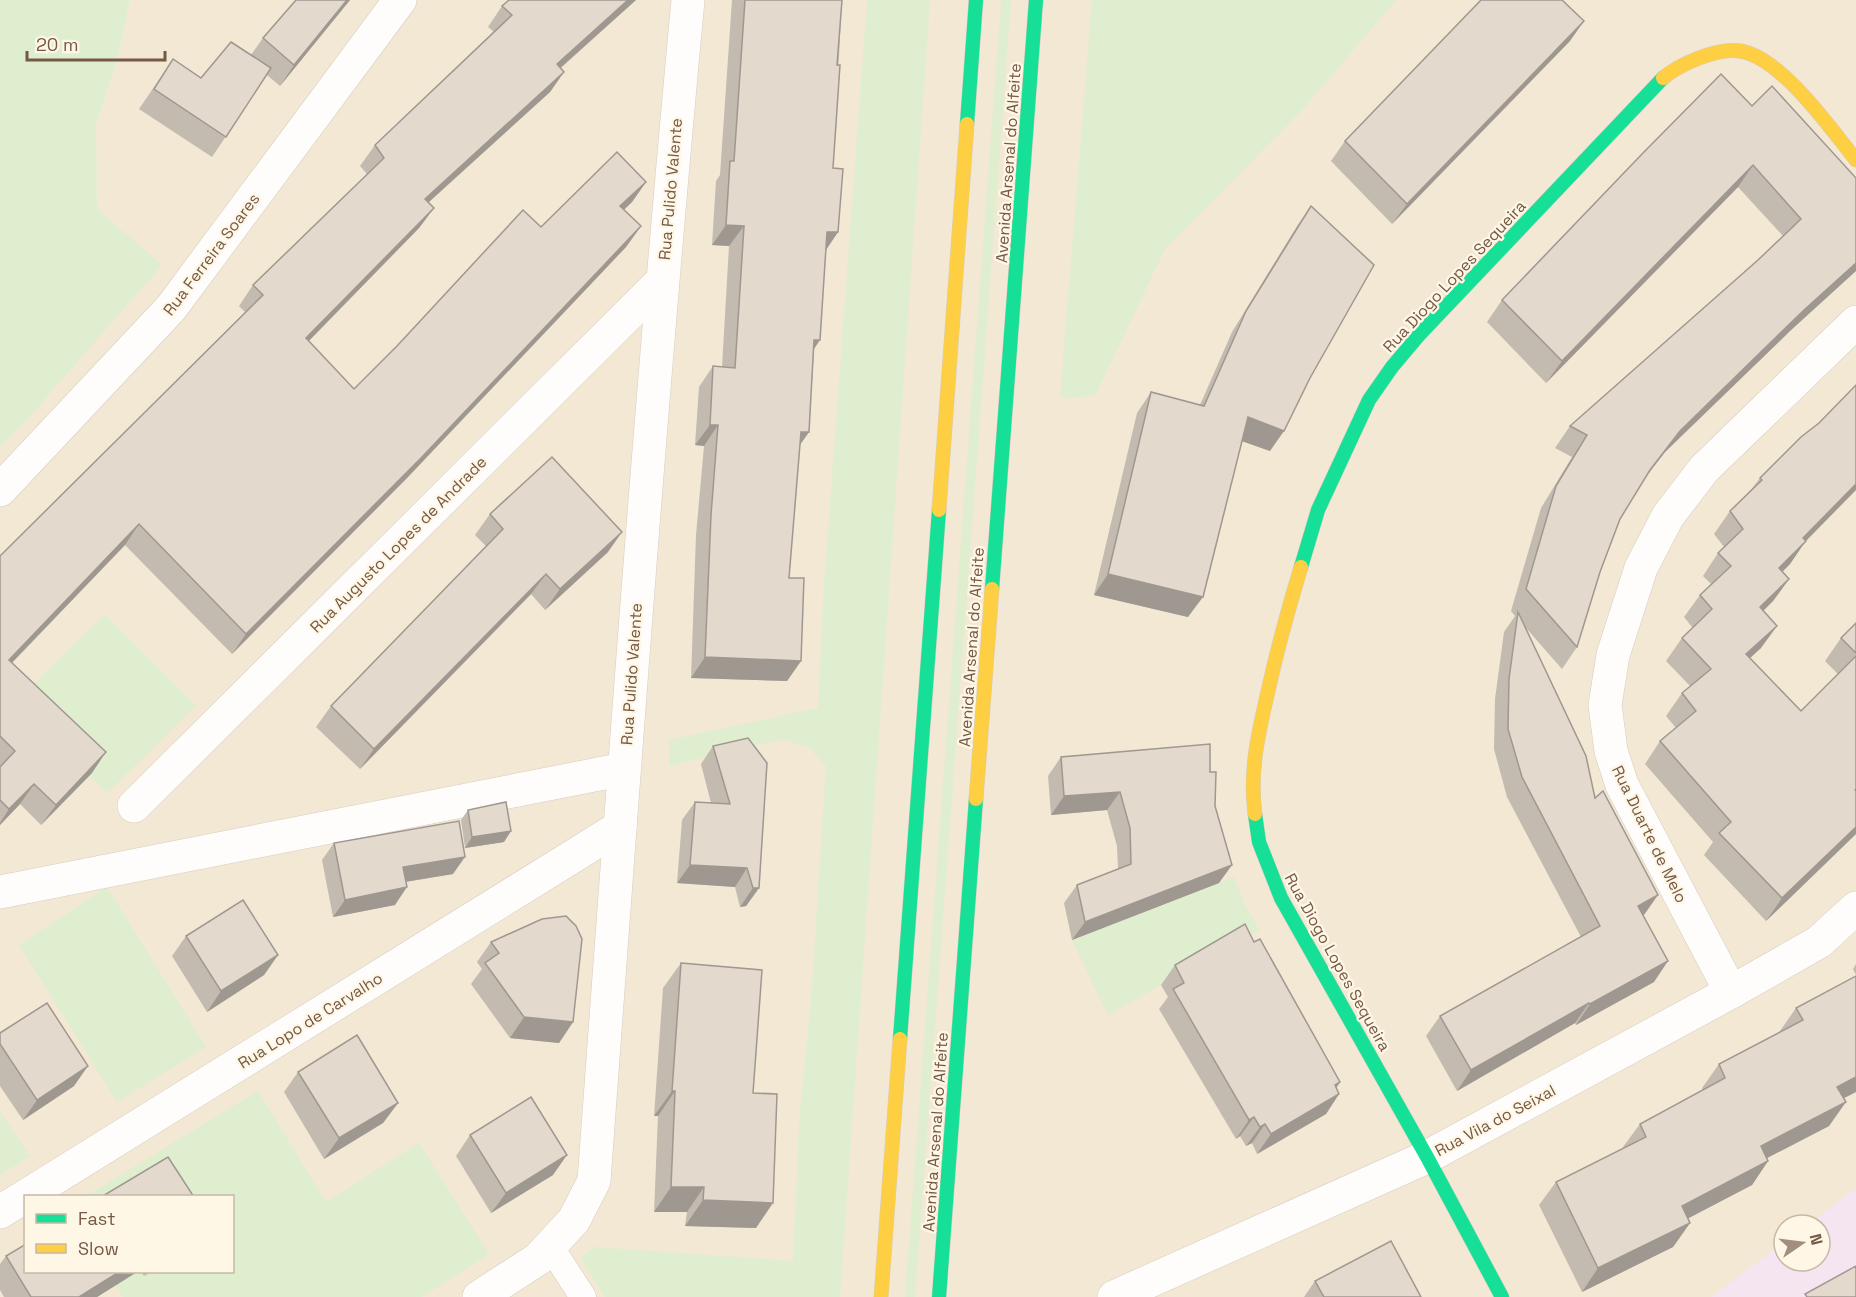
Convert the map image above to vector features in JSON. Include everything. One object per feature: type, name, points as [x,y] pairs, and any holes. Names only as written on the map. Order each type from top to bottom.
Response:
[{"type":"main road","points":[[881,1297],[976,0]]},
{"type":"main road","name":"Avenida Arsenal do Alfeite","points":[[939,1297],[1036,0]]},
{"type":"main road","name":"Rua Diogo Lopes Sequeira","points":[[1502,1297],[1427,1157],[1281,898],[1259,842],[1253,799],[1253,764],[1283,626],[1318,510],[1369,400],[1392,367],[1443,309],[1651,90],[1671,72],[1693,60],[1717,52],[1742,51],[1761,58],[1782,73],[1856,160]]},
{"type":"street","name":"Rua Ferreira Soares","points":[[0,490],[171,308],[400,0]]},
{"type":"street","name":"Rua Pulido Valente","points":[[479,1297],[538,1259],[574,1220],[594,1181],[662,281],[688,0]]},
{"type":"street","name":"Rua Augusto Lopes de Andrade","points":[[134,806],[662,281]]},
{"type":"street","name":"Rua Duarte de Melo","points":[[1731,992],[1618,774],[1611,752],[1605,705],[1613,655],[1641,568],[1668,516],[1704,469],[1856,322]]},
{"type":"street","points":[[0,892],[624,769]]},
{"type":"street","name":"Rua Lopo de Carvalho","points":[[27,1195],[620,827]]},
{"type":"street","name":"Rua Vila do Seixal","points":[[1114,1297],[1427,1157],[1731,992],[1818,942],[1856,908]]},
{"type":"street","name":"Rua Lopo de Carvalho","points":[[0,1212],[24,1197]]},
{"type":"lane","points":[[550,1246],[583,1297]]},
{"type":"shaded area","points":[[130,0],[1856,0],[1856,1297],[0,1297],[0,447],[21,426],[97,210],[96,123],[117,62]]},
{"type":"shaded area","points":[[1856,1188],[1856,1297],[1711,1297],[1772,1251],[1772,1273],[1832,1273],[1832,1213],[1823,1213]]},
{"type":"green space","points":[[0,0],[130,0],[117,62],[96,123],[97,209],[162,265],[0,447]]},
{"type":"green space","points":[[867,0],[930,0],[840,1297],[605,1297],[581,1258],[594,1247],[793,1261],[799,1122],[811,1000],[826,766],[809,748],[784,739],[669,766],[669,740],[818,708],[824,585]]},
{"type":"green space","points":[[1001,0],[1011,0],[915,1297],[905,1297]]},
{"type":"green space","points":[[1092,0],[1396,0],[1305,107],[1165,249],[1095,396],[1060,398]]},
{"type":"green space","points":[[105,614],[196,705],[107,793],[16,702]]},
{"type":"green space","points":[[1234,877],[1245,905],[1259,930],[1108,1015],[1072,940]]},
{"type":"green space","points":[[107,887],[206,1047],[117,1102],[19,945]]},
{"type":"green space","points":[[258,1091],[326,1202],[419,1143],[489,1254],[422,1297],[123,1297],[108,1273],[234,1273],[234,1195],[88,1195]]},
{"type":"green space","points":[[0,1111],[30,1156],[0,1175]]},
{"type":"building","points":[[296,0],[347,0],[294,65],[263,38]]},
{"type":"building","points":[[509,0],[628,0],[557,64],[564,72],[425,199],[434,208],[306,338],[354,389],[523,210],[541,227],[617,152],[646,182],[620,206],[641,226],[421,458],[246,634],[139,524],[9,660],[106,752],[56,805],[34,784],[9,809],[0,800],[0,767],[15,751],[0,736],[0,556],[263,295],[253,285],[384,158],[375,145],[512,15],[502,6]]},
{"type":"building","points":[[745,0],[842,0],[833,168],[843,169],[838,232],[827,232],[820,340],[814,340],[809,432],[801,432],[789,578],[804,578],[801,661],[705,657],[711,515],[718,425],[710,425],[713,366],[735,368],[744,226],[726,225],[730,161],[734,161]]},
{"type":"building","points":[[1481,0],[1562,0],[1584,21],[1407,204],[1345,141]]},
{"type":"building","points":[[231,42],[271,68],[226,137],[154,89],[173,59],[201,78]]},
{"type":"building","points":[[1721,74],[1752,106],[1772,86],[1856,178],[1856,263],[1804,310],[1680,431],[1650,470],[1620,519],[1600,572],[1577,647],[1526,589],[1556,486],[1587,435],[1570,426],[1758,260],[1801,219],[1753,165],[1562,361],[1502,300]]},
{"type":"building","points":[[1311,206],[1374,265],[1310,378],[1284,431],[1248,417],[1203,597],[1108,574],[1151,392],[1204,406],[1246,311]]},
{"type":"building","points":[[1856,385],[1856,484],[1803,538],[1806,541],[1779,568],[1789,579],[1760,607],[1777,626],[1746,654],[1801,711],[1856,656],[1856,827],[1782,898],[1719,833],[1731,822],[1660,741],[1696,711],[1682,693],[1711,669],[1682,638],[1712,609],[1700,595],[1731,566],[1718,553],[1743,529],[1730,511],[1801,437],[1819,423]]},
{"type":"building","points":[[552,457],[622,532],[560,589],[546,574],[374,749],[331,706],[503,529],[490,514]]},
{"type":"building","points":[[1518,612],[1586,756],[1595,798],[1603,791],[1658,895],[1638,906],[1668,961],[1471,1070],[1440,1016],[1600,926],[1522,777],[1508,729],[1509,679]]},
{"type":"building","points":[[1856,623],[1856,653],[1841,638]]},
{"type":"building","points":[[748,738],[767,763],[759,888],[753,888],[747,868],[690,865],[695,802],[730,804],[713,746]]},
{"type":"building","points":[[1210,744],[1210,772],[1216,772],[1215,806],[1232,865],[1085,922],[1077,885],[1131,864],[1130,828],[1120,792],[1064,796],[1061,757]]},
{"type":"building","points":[[506,802],[511,831],[472,837],[468,810]]},
{"type":"building","points":[[459,821],[465,857],[403,867],[407,887],[345,900],[334,843]]},
{"type":"building","points":[[243,900],[278,955],[221,991],[186,936]]},
{"type":"building","points":[[566,916],[576,926],[582,939],[573,1022],[524,1017],[485,963],[499,953],[491,942],[542,919]]},
{"type":"building","points":[[1245,924],[1254,942],[1260,939],[1340,1082],[1335,1085],[1339,1094],[1271,1134],[1265,1124],[1260,1127],[1254,1117],[1249,1120],[1173,989],[1184,983],[1175,965]]},
{"type":"building","points":[[681,963],[762,970],[753,1093],[777,1094],[773,1203],[703,1200],[704,1187],[671,1187],[675,1091],[672,1091]]},
{"type":"building","points":[[1856,976],[1856,1077],[1837,1087],[1846,1102],[1761,1146],[1768,1161],[1682,1206],[1690,1223],[1598,1268],[1556,1182],[1646,1137],[1640,1124],[1725,1078],[1719,1064],[1803,1020],[1796,1008]]},
{"type":"building","points":[[47,1003],[88,1066],[37,1100],[0,1044],[0,1033]]},
{"type":"building","points":[[357,1035],[398,1103],[339,1138],[298,1072]]},
{"type":"building","points":[[531,1097],[567,1155],[506,1193],[470,1135]]},
{"type":"building","points":[[168,1157],[193,1195],[104,1195]]},
{"type":"building","points":[[1391,1241],[1421,1297],[1324,1297],[1315,1281]]},
{"type":"building","points":[[24,1245],[24,1273],[117,1273],[79,1297],[31,1297],[6,1256]]},
{"type":"building","points":[[1856,1266],[1856,1297],[1807,1297],[1805,1294]]},
{"type":"traffic: fast","points":[[967,124],[976,0]]},
{"type":"traffic: fast","points":[[992,589],[1036,0]]},
{"type":"traffic: fast","points":[[1301,567],[1318,510],[1369,400],[1392,367],[1419,335],[1663,78]]},
{"type":"traffic: fast","points":[[900,1039],[939,510]]},
{"type":"traffic: fast","points":[[939,1297],[976,799]]},
{"type":"traffic: fast","points":[[1255,814],[1259,842],[1281,898],[1427,1157],[1502,1297]]},
{"type":"traffic: slow","points":[[1663,78],[1685,64],[1714,53],[1740,51],[1756,56],[1772,66],[1804,96],[1856,160]]},
{"type":"traffic: slow","points":[[939,510],[967,124]]},
{"type":"traffic: slow","points":[[1255,814],[1253,782],[1259,734],[1276,657],[1301,567]]},
{"type":"traffic: slow","points":[[976,799],[992,589]]},
{"type":"traffic: slow","points":[[881,1297],[900,1039]]}]
